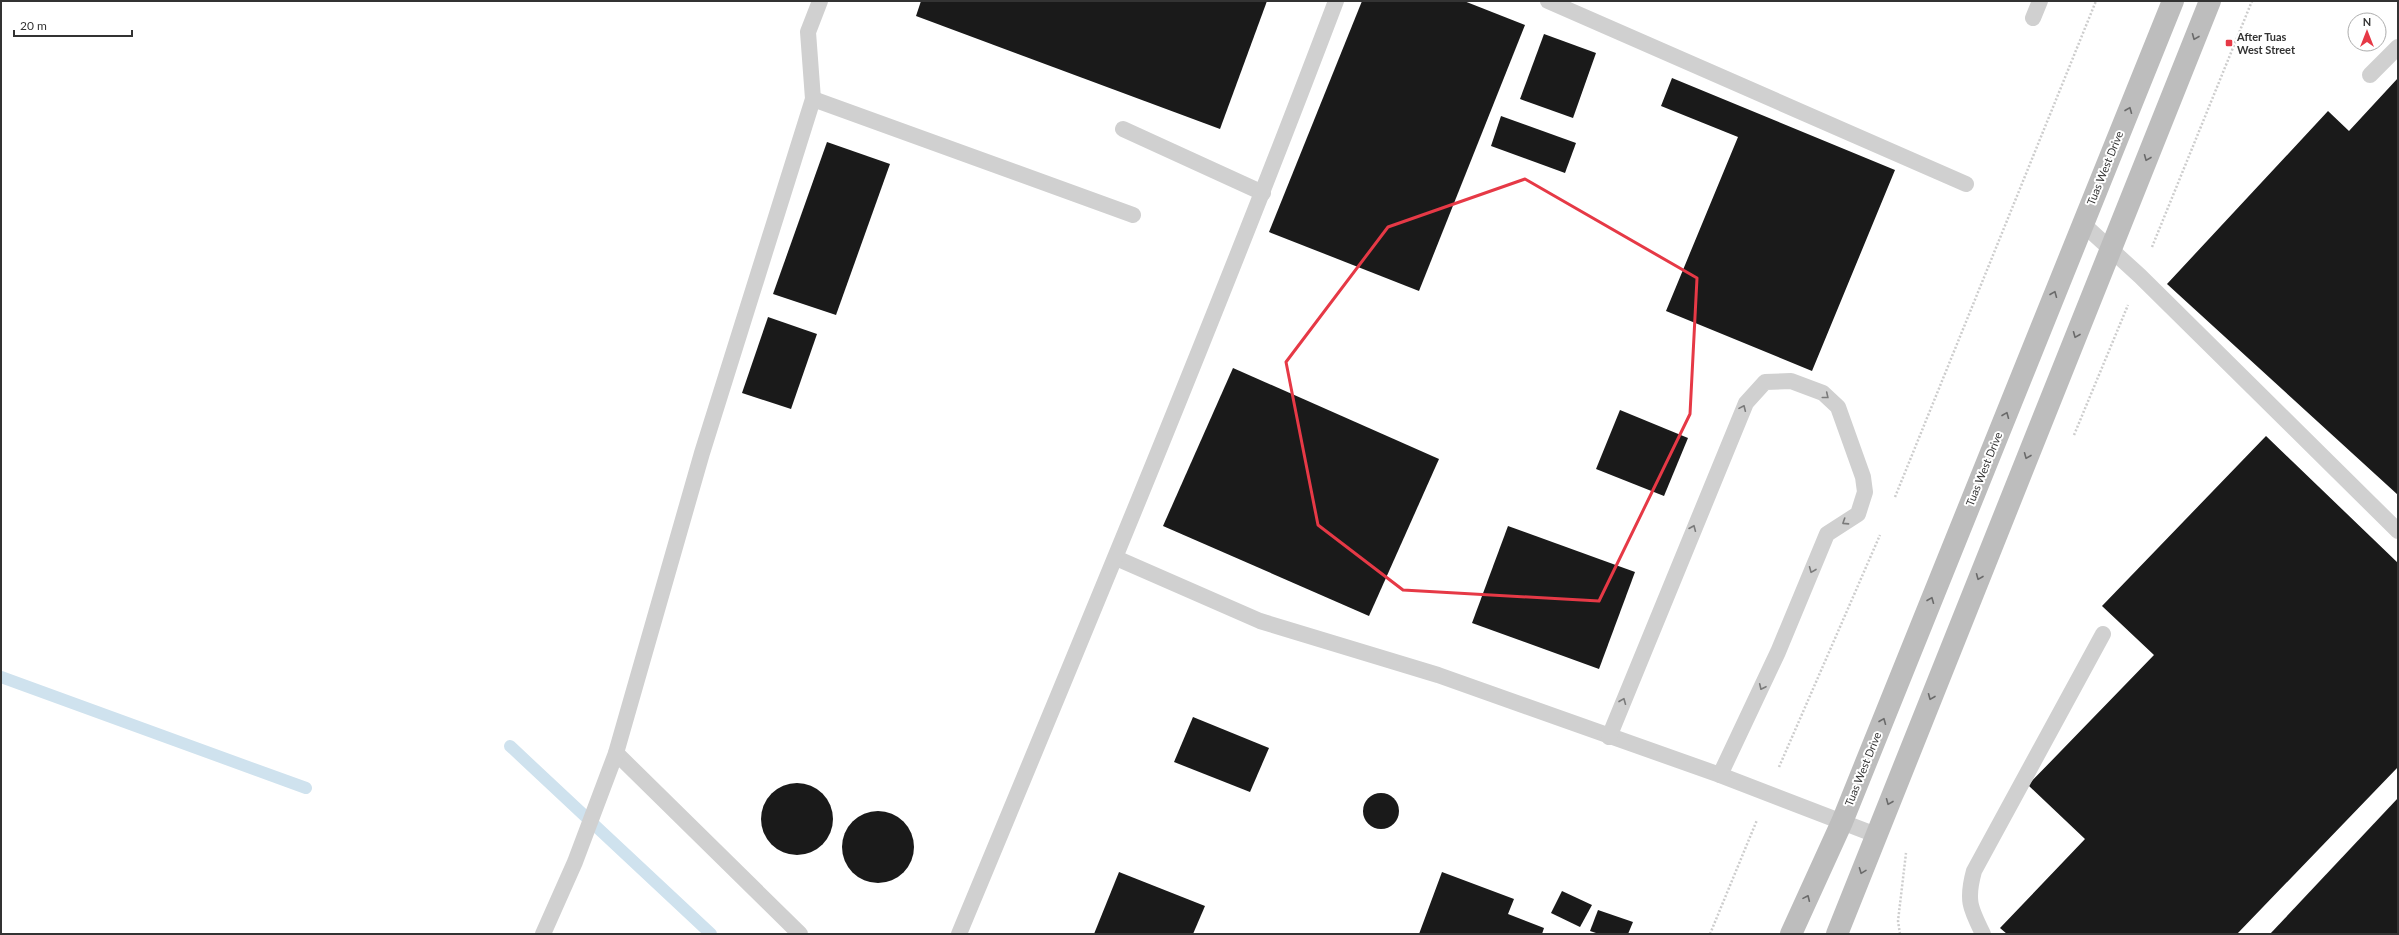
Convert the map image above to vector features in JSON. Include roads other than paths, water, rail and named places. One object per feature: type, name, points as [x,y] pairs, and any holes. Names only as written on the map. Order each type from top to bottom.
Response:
[{"type":"main road","name":"Tuas West Drive","points":[[1791,934],[1842,822],[2173,1]]},
{"type":"main road","points":[[1837,934],[2210,1]]},
{"type":"lane","points":[[543,934],[575,862],[616,753],[702,453],[813,99],[808,32],[820,1]]},
{"type":"lane","points":[[959,934],[1116,558],[1263,193],[1336,1]]},
{"type":"lane","points":[[1548,1],[1966,184]]},
{"type":"lane","points":[[2033,18],[2040,1]]},
{"type":"lane","points":[[2370,75],[2398,46]]},
{"type":"lane","points":[[813,99],[1132,215]]},
{"type":"lane","points":[[1123,129],[1263,193]]},
{"type":"lane","points":[[2083,224],[2111,247],[2398,531]]},
{"type":"lane","points":[[1609,737],[1746,403],[1765,382],[1791,380],[1823,393],[1838,406],[1863,477],[1865,492],[1858,514],[1827,534],[1778,652],[1720,775]]},
{"type":"lane","points":[[1116,558],[1260,621],[1438,675],[1609,737],[1720,775],[1876,835]]},
{"type":"lane","points":[[1983,934],[1970,908],[1970,886],[1974,870],[2103,634]]},
{"type":"lane","points":[[616,753],[800,934]]},
{"type":"waterway","points":[[1,677],[306,788]]},
{"type":"waterway","points":[[510,746],[711,934]]},
{"type":"place","name":"After Tuas West Street","points":[[2229,43]]}]
